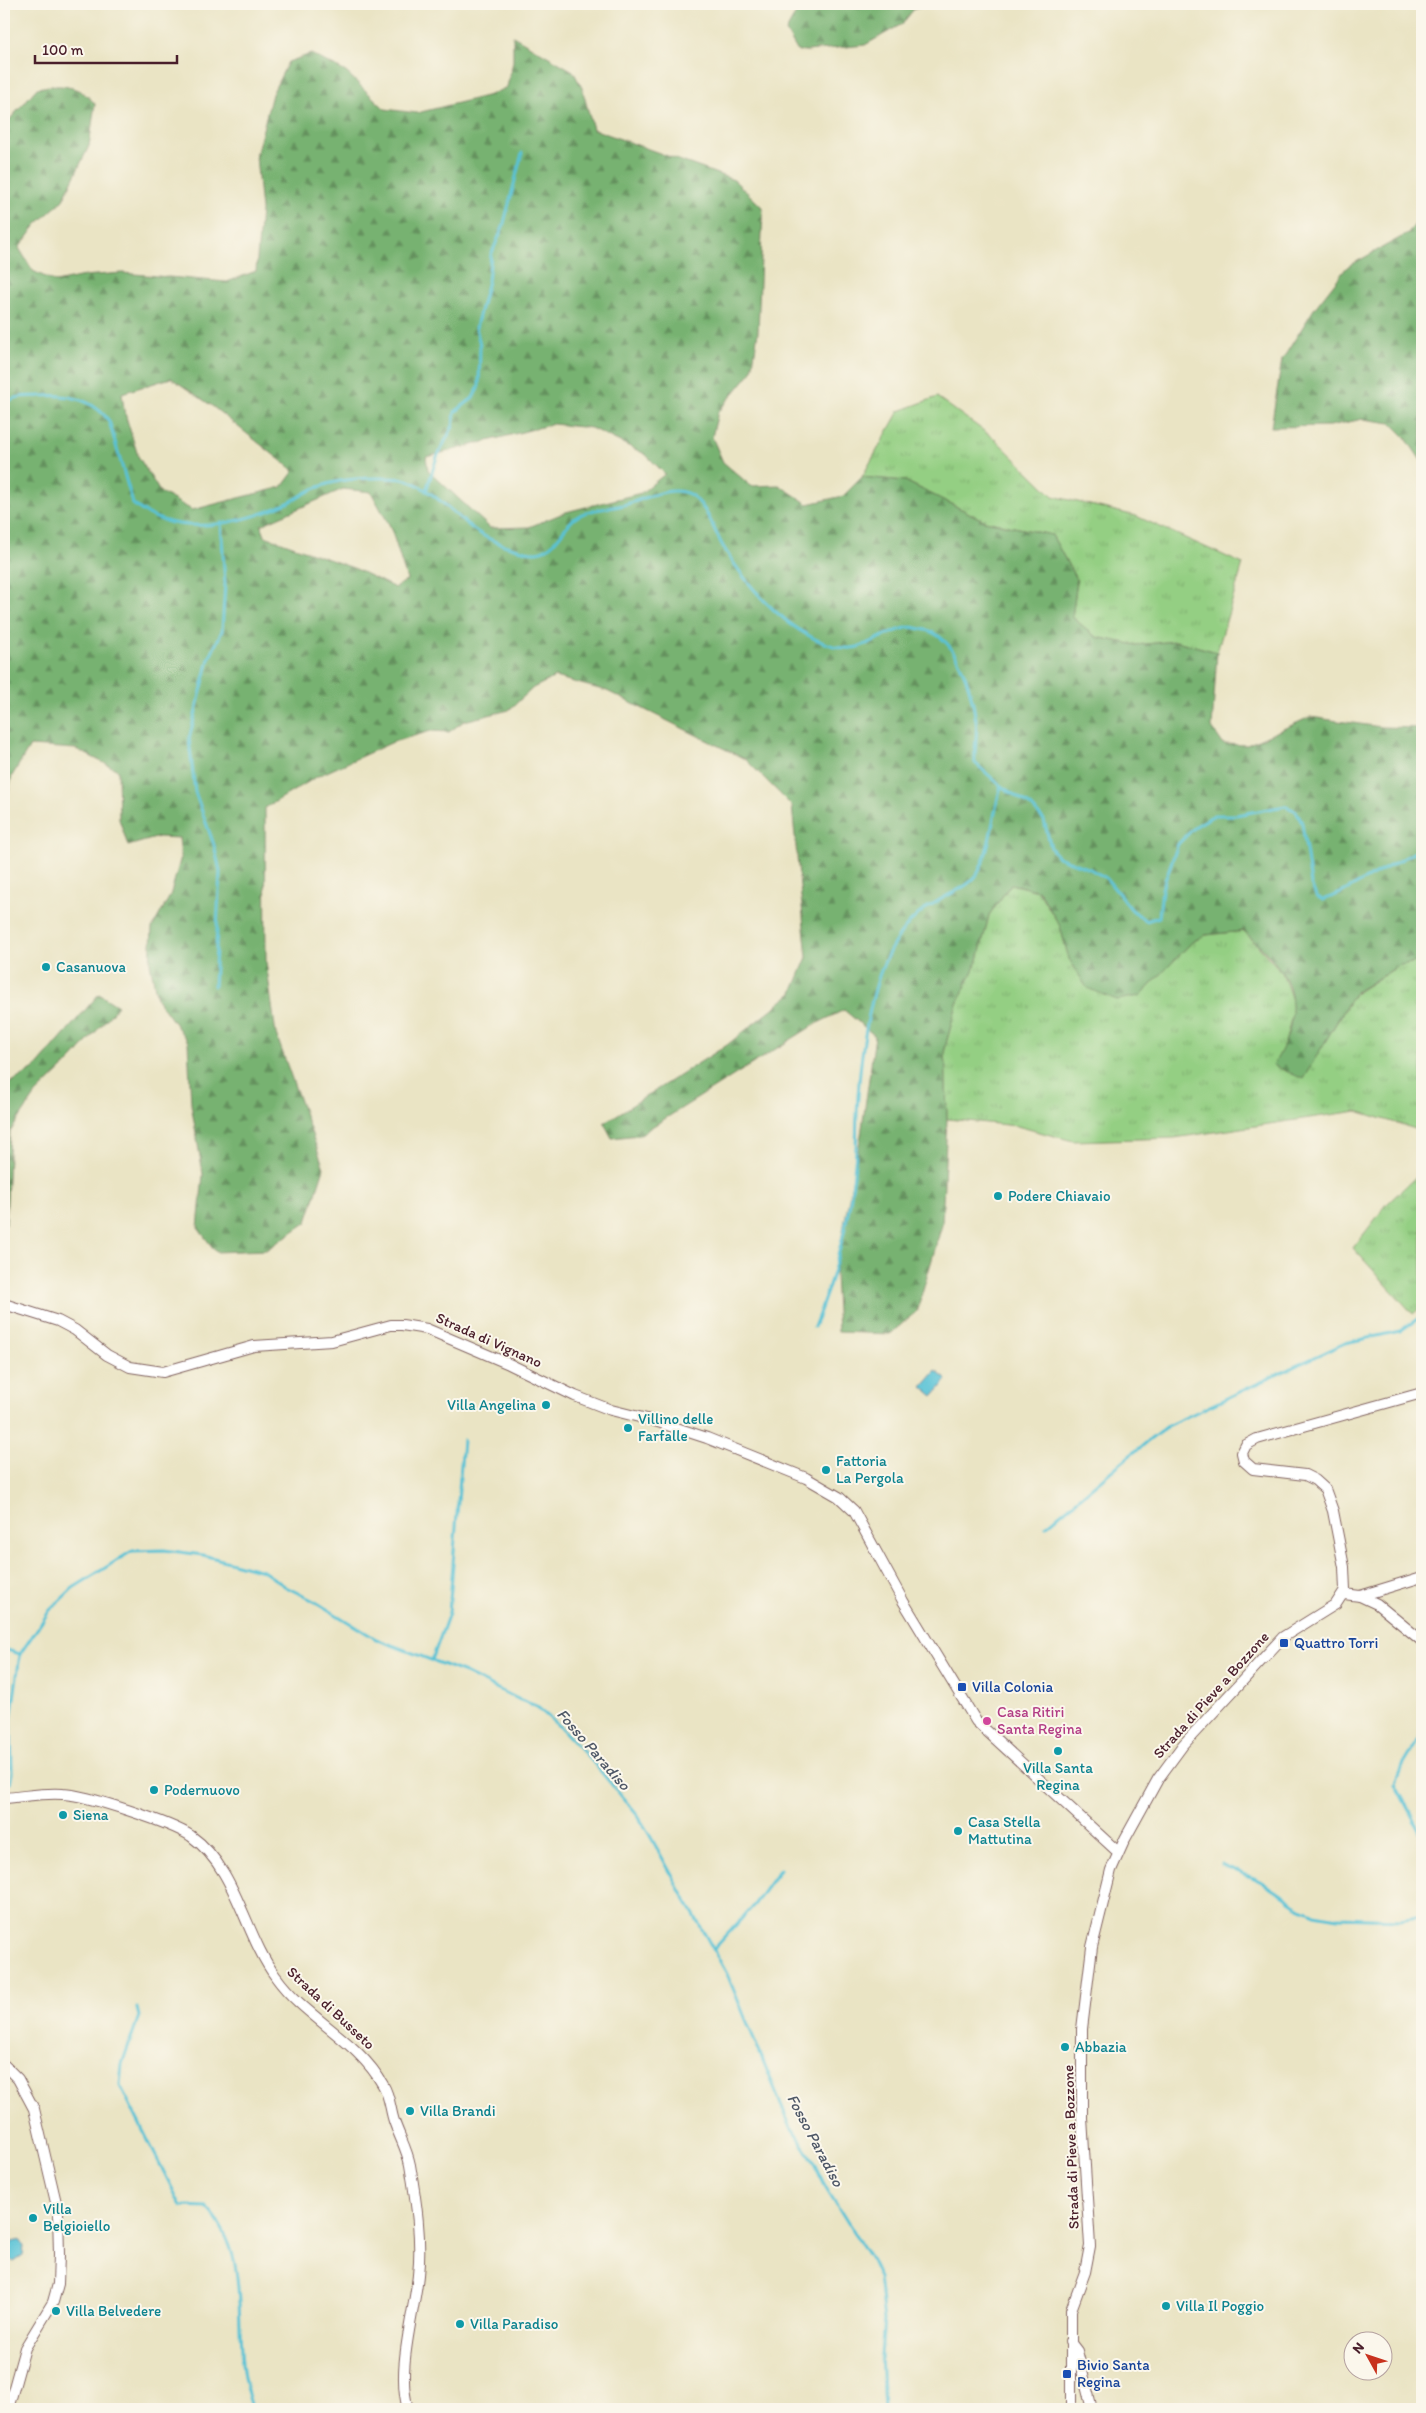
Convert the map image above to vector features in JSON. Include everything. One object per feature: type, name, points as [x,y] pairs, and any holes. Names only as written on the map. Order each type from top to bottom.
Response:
[{"type":"street","name":"Strada di Vignano","points":[[4,1304],[58,1321],[75,1330],[107,1355],[130,1367],[164,1372],[254,1346],[332,1341],[391,1326],[402,1325],[427,1329],[610,1410],[655,1421],[758,1457],[825,1488],[842,1499],[854,1511],[903,1601],[976,1721],[1118,1852]]},
{"type":"street","points":[[1422,1393],[1257,1439],[1248,1443],[1242,1451],[1244,1461],[1253,1469],[1305,1475],[1315,1480],[1325,1489],[1333,1511],[1344,1567],[1344,1594],[1360,1596],[1377,1604],[1422,1641]]},
{"type":"street","points":[[1360,1596],[1422,1577]]},
{"type":"street","name":"Strada di Pieve a Bozzone","points":[[1071,2409],[1070,2342],[1072,2306],[1085,2272],[1090,2246],[1082,2118],[1083,2021],[1092,1946],[1107,1883],[1118,1852],[1160,1774],[1187,1740],[1282,1637],[1336,1604],[1344,1594]]},
{"type":"street","name":"Strada di Busseto","points":[[4,1798],[46,1794],[76,1796],[173,1827],[193,1837],[210,1853],[222,1870],[263,1958],[276,1978],[352,2048],[380,2080],[386,2090],[394,2120],[407,2152],[416,2213],[418,2274],[404,2382],[408,2409]]},
{"type":"street","points":[[4,2065],[18,2079],[37,2117],[58,2210],[59,2254],[58,2284],[53,2302],[26,2348],[8,2409]]},
{"type":"street","points":[[1070,2342],[1077,2351],[1092,2409]]},
{"type":"green space","points":[[801,4],[936,4],[914,9],[902,24],[865,45],[798,52],[786,31]]},
{"type":"green space","points":[[513,36],[573,71],[582,88],[593,129],[734,180],[763,208],[758,332],[752,371],[718,412],[712,437],[723,462],[751,486],[779,485],[808,504],[843,496],[862,477],[905,481],[985,521],[1052,535],[1077,581],[1072,617],[1096,637],[1136,645],[1176,641],[1217,652],[1212,728],[1223,744],[1247,745],[1310,717],[1381,727],[1422,728],[1422,961],[1400,965],[1354,993],[1303,1079],[1273,1065],[1289,1031],[1292,1006],[1291,994],[1281,971],[1264,950],[1244,931],[1205,935],[1192,942],[1140,996],[1117,1000],[1087,988],[1069,959],[1060,926],[1039,891],[1011,884],[989,915],[978,960],[957,1004],[945,1047],[947,1119],[942,1225],[917,1311],[890,1334],[838,1332],[835,1273],[861,1135],[875,1036],[844,1010],[814,1025],[639,1135],[612,1138],[604,1123],[727,1045],[792,993],[807,957],[792,806],[745,759],[607,691],[555,677],[533,688],[509,710],[464,721],[449,732],[431,731],[393,742],[318,776],[265,808],[266,962],[276,1034],[324,1168],[307,1222],[266,1250],[216,1252],[198,1228],[203,1174],[191,1104],[188,1042],[157,999],[150,963],[152,928],[170,896],[181,857],[179,838],[159,837],[128,846],[119,819],[118,770],[76,749],[30,746],[12,776],[4,814],[4,126],[37,88],[69,87],[82,92],[95,104],[89,146],[63,200],[36,225],[19,248],[33,271],[56,282],[84,276],[122,273],[227,282],[256,271],[261,210],[256,156],[272,94],[288,62],[311,54],[346,72],[385,109],[417,113],[490,95],[507,87],[513,62]],"holes":[[[171,378],[212,406],[294,471],[282,487],[192,510],[160,492],[138,456],[124,410],[122,393]],[[553,424],[591,428],[645,454],[665,474],[641,493],[566,512],[529,527],[490,528],[428,470],[426,457]],[[343,489],[371,492],[391,528],[407,580],[395,588],[356,569],[265,536],[261,525]]]},
{"type":"green space","points":[[1422,216],[1422,462],[1405,437],[1391,423],[1363,419],[1330,426],[1271,427],[1282,360],[1314,309],[1347,267],[1407,234]]},
{"type":"green space","points":[[937,397],[995,439],[1053,496],[1136,516],[1243,564],[1217,652],[1176,641],[1136,645],[1096,637],[1072,617],[1077,581],[1052,535],[985,521],[905,481],[862,477],[899,411]]},
{"type":"green space","points":[[1011,884],[1038,891],[1060,926],[1069,959],[1140,996],[1192,942],[1206,935],[1244,931],[1282,972],[1294,1006],[1284,1048],[1303,1078],[1354,994],[1400,965],[1422,961],[1422,1131],[1357,1111],[1174,1138],[1073,1141],[1017,1126],[947,1119],[945,1047],[957,1004],[978,960],[989,915]]},
{"type":"green space","points":[[99,994],[118,1006],[73,1058],[36,1094],[10,1132],[6,1224],[4,1223],[4,1072],[8,1084],[34,1069]]},
{"type":"green space","points":[[1422,1171],[1422,1306],[1413,1314],[1353,1248],[1387,1204]]},
{"type":"water","points":[[936,1371],[947,1380],[933,1396],[922,1387]]},
{"type":"water","points":[[21,2240],[24,2246],[23,2256],[14,2262],[8,2257],[8,2248],[12,2242]]},
{"type":"waterway","points":[[426,491],[437,457],[453,426],[455,412],[473,398],[479,386],[480,345],[476,327],[488,281],[491,255],[503,227],[522,153]]},
{"type":"waterway","points":[[4,389],[10,400]]},
{"type":"waterway","points":[[4,403],[15,398],[52,396],[70,397],[88,403],[109,421],[133,504],[151,515],[170,522],[191,525],[212,525],[254,516],[292,501],[313,489],[337,482],[352,479],[396,478],[416,484],[429,492],[483,536],[497,543],[536,552],[548,548],[570,522],[587,512],[621,506],[662,492],[676,491],[689,494],[701,504],[724,548],[752,587],[775,612],[801,631],[815,639],[843,648],[863,646],[892,632],[910,627],[934,633],[944,641],[960,665],[974,707],[976,725],[975,763],[1001,786],[1031,806],[1044,820],[1051,848],[1058,857],[1090,869],[1106,878],[1132,910],[1146,921],[1159,917],[1162,889],[1178,844],[1196,826],[1214,815],[1236,815],[1285,806],[1296,811],[1302,823],[1311,884],[1316,896],[1323,900],[1341,893],[1422,848]]},
{"type":"waterway","points":[[214,986],[220,871],[214,845],[195,792],[189,739],[209,659],[222,631],[225,584],[221,523]]},
{"type":"waterway","points":[[814,1327],[835,1267],[853,1184],[861,1062],[866,1027],[883,964],[895,942],[909,923],[927,908],[963,887],[976,876],[985,857],[1001,786]]},
{"type":"waterway","points":[[1046,1526],[1169,1425],[1345,1343],[1400,1331],[1422,1316]]},
{"type":"waterway","points":[[432,1660],[449,1613],[463,1440]]},
{"type":"waterway","name":"Fosso Paradiso","points":[[10,1783],[12,1773],[11,1720],[20,1654],[50,1610],[73,1588],[132,1551],[164,1550],[203,1555],[263,1571],[286,1587],[314,1601],[376,1639],[465,1673],[536,1706],[561,1728],[592,1761],[638,1816],[649,1834],[727,1974],[791,2128],[809,2153],[825,2186],[871,2260],[879,2278],[884,2320],[881,2355],[884,2409]]},
{"type":"waterway","points":[[4,1649],[20,1654]]},
{"type":"waterway","points":[[1422,1733],[1402,1766],[1395,1784],[1422,1835]]},
{"type":"waterway","points":[[1221,1864],[1260,1881],[1299,1907],[1315,1914],[1339,1918],[1400,1920],[1422,1916]]},
{"type":"waterway","points":[[714,1949],[754,1905],[780,1869]]},
{"type":"waterway","points":[[137,2008],[139,2016],[122,2064],[120,2085],[180,2204],[182,2206],[206,2207],[222,2229],[232,2253],[237,2278],[241,2357],[245,2383],[253,2409]]},
{"type":"place","name":"Casanuova","points":[[46,967]]},
{"type":"place","name":"Podere Chiavaio","points":[[998,1196]]},
{"type":"place","name":"Villa Angelina","points":[[546,1405]]},
{"type":"place","name":"Villino delle Farfalle","points":[[628,1428]]},
{"type":"place","name":"Fattoria La Pergola","points":[[826,1470]]},
{"type":"place","name":"Quattro Torri","points":[[1284,1643]]},
{"type":"place","name":"Villa Colonia","points":[[962,1687]]},
{"type":"place","name":"Casa Ritiri Santa Regina","points":[[987,1721]]},
{"type":"place","name":"Villa Santa Regina","points":[[1058,1751]]},
{"type":"place","name":"Podernuovo","points":[[154,1790]]},
{"type":"place","name":"Siena","points":[[63,1815]]},
{"type":"place","name":"Casa Stella Mattutina","points":[[958,1831]]},
{"type":"place","name":"Abbazia","points":[[1065,2047]]},
{"type":"place","name":"Villa Brandi","points":[[410,2111]]},
{"type":"place","name":"Villa Belgioiello","points":[[33,2218]]},
{"type":"place","name":"Villa Il Poggio","points":[[1166,2306]]},
{"type":"place","name":"Villa Belvedere","points":[[56,2311]]},
{"type":"place","name":"Villa Paradiso","points":[[460,2324]]},
{"type":"place","name":"Bivio Santa Regina","points":[[1067,2374]]}]
